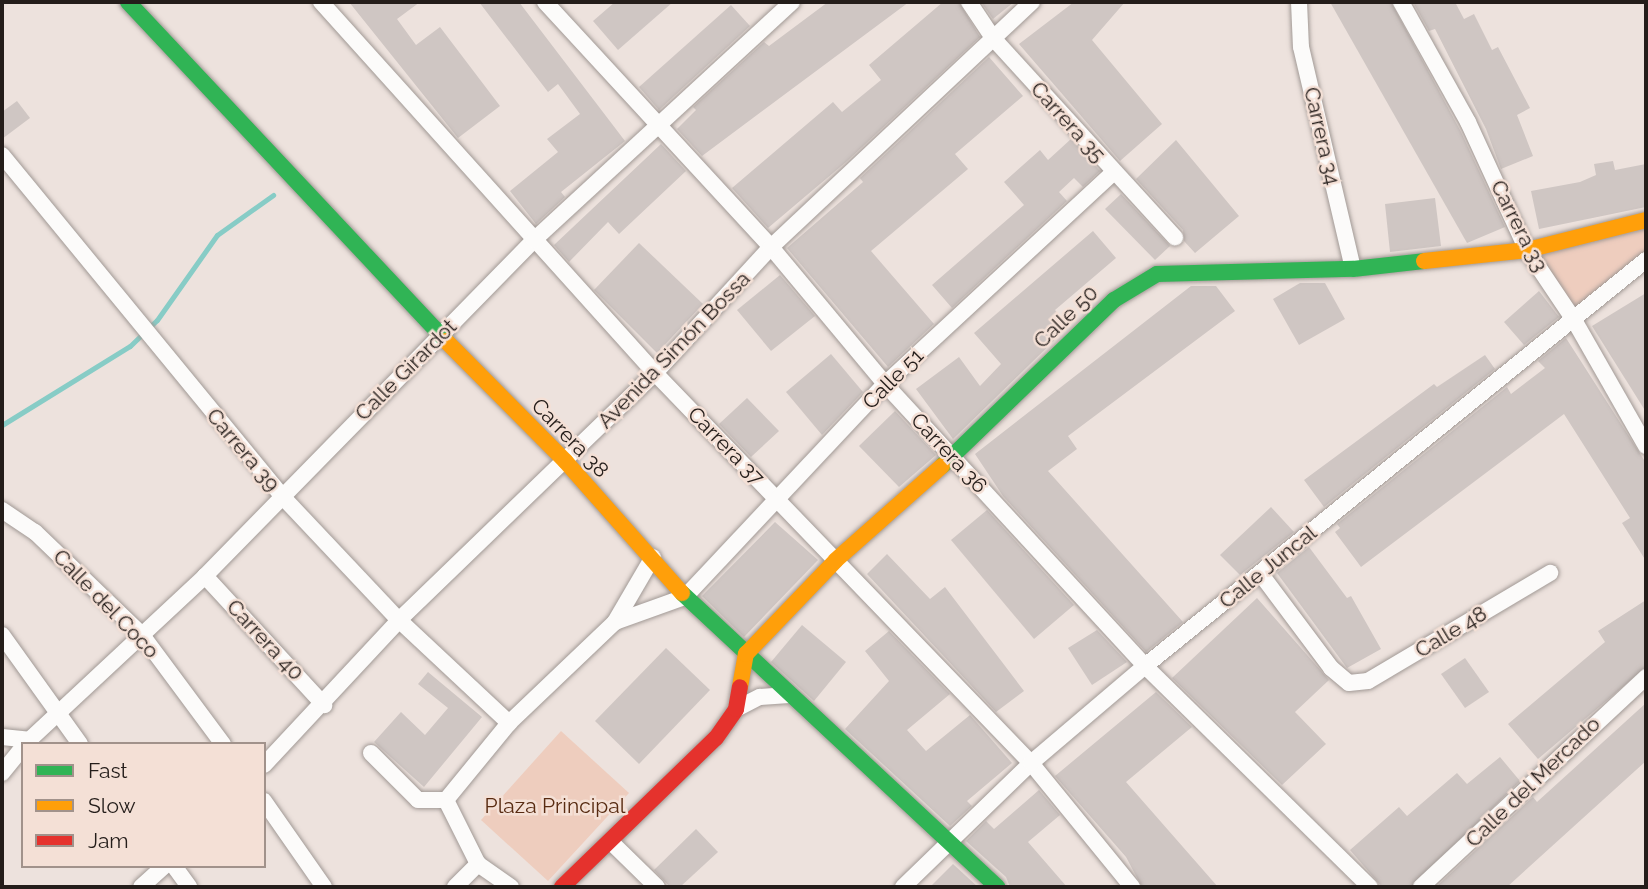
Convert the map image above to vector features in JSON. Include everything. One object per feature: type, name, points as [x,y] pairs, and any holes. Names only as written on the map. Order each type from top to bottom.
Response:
[{"type":"street","name":"Carrera 38","points":[[128,2],[440,335],[566,462],[653,557],[685,597],[997,887]]},
{"type":"street","name":"Carrera 37","points":[[321,2],[655,373],[1031,763],[1132,887]]},
{"type":"street","name":"Carrera 36","points":[[545,2],[656,127],[771,247],[885,384],[1145,666],[1370,887]]},
{"type":"street","name":"Calle Girardot","points":[[28,742],[205,576],[281,495],[534,240],[792,2]]},
{"type":"street","name":"Carrera 35","points":[[969,2],[993,38],[1175,237]]},
{"type":"street","name":"Avenida Simón Bossa","points":[[266,763],[324,705],[399,620],[566,462],[655,373],[771,247],[1032,2]]},
{"type":"street","name":"Carrera 34","points":[[1299,2],[1301,47],[1353,270]]},
{"type":"street","name":"Carrera 33","points":[[1401,2],[1468,122],[1527,250],[1574,320],[1646,446]]},
{"type":"street","name":"Carrera 39","points":[[2,155],[144,332],[281,495],[399,620],[509,723]]},
{"type":"street","name":"Calle 51","points":[[685,597],[779,500],[885,384],[1114,173]]},
{"type":"street","name":"Calle 50","points":[[746,654],[836,560],[953,457],[1114,300],[1157,274],[1353,270],[1527,250],[1646,220]]},
{"type":"street","name":"Calle Juncal","points":[[902,887],[1031,763],[1145,666],[1646,260]]},
{"type":"street","name":"Calle del Coco","points":[[2,510],[35,532],[142,635],[222,742]]},
{"type":"street","points":[[446,800],[509,723],[615,622],[653,557]]},
{"type":"street","name":"Calle 48","points":[[1260,573],[1331,668],[1349,682],[1368,681],[1550,573]]},
{"type":"street","name":"Carrera 40","points":[[205,576],[324,705]]},
{"type":"street","points":[[615,622],[685,597]]},
{"type":"street","points":[[2,635],[78,742]]},
{"type":"street","points":[[562,887],[716,738],[736,709],[746,654]]},
{"type":"street","name":"Calle del Mercado","points":[[1421,887],[1646,677]]},
{"type":"street","points":[[736,709],[760,696],[789,695]]},
{"type":"street","points":[[2,737],[21,743]]},
{"type":"street","name":"Calle Girardot","points":[[2,773],[21,750]]},
{"type":"street","points":[[371,753],[418,800],[446,800]]},
{"type":"street","points":[[446,800],[478,864],[511,887]]},
{"type":"street","points":[[266,804],[324,887]]},
{"type":"street","points":[[611,842],[657,887]]},
{"type":"street","points":[[455,887],[478,864]]},
{"type":"street","points":[[141,887],[162,868]]},
{"type":"street","points":[[175,868],[189,887]]},
{"type":"green space","points":[[1646,220],[1646,260],[1574,320],[1527,250]]},
{"type":"green space","name":"Plaza Principal","points":[[561,731],[629,793],[548,881],[481,820]]},
{"type":"building","points":[[349,2],[420,2],[397,19],[416,45],[440,27],[500,106],[458,138]]},
{"type":"building","points":[[479,2],[519,2],[625,141],[561,192],[565,197],[536,224],[510,191],[558,152],[547,139],[580,114],[558,84],[548,92]]},
{"type":"building","points":[[615,2],[673,2],[618,50],[593,21]]},
{"type":"building","points":[[828,2],[909,2],[702,156],[677,129],[696,110],[693,107],[764,42],[769,46]]},
{"type":"building","points":[[943,2],[959,2],[980,37],[846,162],[768,228],[732,188],[833,102],[842,112],[881,80],[869,65]]},
{"type":"building","points":[[981,2],[1014,2],[993,19]]},
{"type":"building","points":[[1074,2],[1125,2],[1092,40],[1162,124],[1120,161],[1019,44]]},
{"type":"building","points":[[1330,2],[1391,2],[1461,132],[1505,227],[1467,243]]},
{"type":"building","points":[[1413,2],[1455,2],[1464,19],[1474,14],[1492,50],[1498,47],[1530,108],[1517,115],[1533,156],[1501,169],[1486,129],[1435,29],[1429,31]]},
{"type":"building","points":[[731,5],[750,26],[659,110],[639,87]]},
{"type":"building","points":[[989,57],[1023,96],[955,154],[968,169],[871,251],[934,324],[888,367],[787,248],[863,182],[860,178]]},
{"type":"building","points":[[17,101],[30,118],[2,139],[2,112]]},
{"type":"building","points":[[1071,139],[1100,171],[1083,187],[1074,178],[1059,192],[1067,201],[952,308],[932,285],[1024,205],[1004,182],[1040,150],[1048,160]]},
{"type":"building","points":[[1176,140],[1239,216],[1195,253],[1184,241],[1183,230],[1136,179]]},
{"type":"building","points":[[661,144],[686,171],[619,234],[608,222],[569,262],[554,245]]},
{"type":"building","points":[[1613,161],[1615,170],[1646,164],[1646,207],[1539,229],[1531,191],[1580,182],[1596,175],[1594,164]]},
{"type":"building","points":[[1121,194],[1170,246],[1155,260],[1105,209]]},
{"type":"building","points":[[1435,198],[1441,246],[1390,252],[1385,204]]},
{"type":"building","points":[[1093,231],[1116,258],[1055,310],[1069,326],[953,439],[916,389],[959,357],[980,386],[1001,364],[974,333]]},
{"type":"building","points":[[639,243],[703,304],[657,353],[594,290]]},
{"type":"building","points":[[780,275],[815,316],[771,351],[737,310]]},
{"type":"building","points":[[1300,283],[1325,283],[1345,319],[1299,345],[1273,299]]},
{"type":"building","points":[[1191,286],[1216,286],[1235,311],[1068,436],[1077,449],[1048,471],[1183,622],[1146,652],[1003,496],[975,454]]},
{"type":"building","points":[[1539,291],[1559,317],[1524,345],[1504,322]]},
{"type":"building","points":[[1646,293],[1646,412],[1592,326]]},
{"type":"building","points":[[1566,338],[1646,463],[1646,561],[1622,523],[1630,518],[1564,414],[1361,567],[1335,532],[1340,528],[1337,524],[1507,387],[1511,394],[1545,368],[1538,361]]},
{"type":"building","points":[[831,354],[863,392],[822,435],[786,392]]},
{"type":"building","points":[[1485,355],[1495,369],[1324,507],[1304,480],[1434,384],[1437,387]]},
{"type":"building","points":[[747,398],[779,431],[751,457],[719,424]]},
{"type":"building","points":[[895,411],[936,455],[899,487],[859,446]]},
{"type":"building","points":[[1271,507],[1294,532],[1240,575],[1220,555]]},
{"type":"building","points":[[987,510],[1074,605],[1034,639],[951,540]]},
{"type":"building","points":[[775,522],[818,560],[744,637],[702,596]]},
{"type":"building","points":[[1309,547],[1347,598],[1351,596],[1381,649],[1347,668],[1277,573]]},
{"type":"building","points":[[887,554],[930,599],[945,587],[1024,691],[996,712],[867,574]]},
{"type":"building","points":[[1257,598],[1329,680],[1295,712],[1326,744],[1282,785],[1172,678]]},
{"type":"building","points":[[1646,600],[1646,667],[1538,759],[1508,724],[1605,642],[1598,631]]},
{"type":"building","points":[[802,625],[846,662],[814,701],[771,662]]},
{"type":"building","points":[[1097,630],[1127,662],[1092,685],[1068,648]]},
{"type":"building","points":[[889,631],[950,694],[907,730],[926,751],[970,715],[1012,763],[967,801],[972,806],[950,826],[845,729],[889,681],[865,651]]},
{"type":"building","points":[[666,648],[710,690],[639,764],[595,721]]},
{"type":"building","points":[[1465,658],[1489,692],[1465,708],[1441,674]]},
{"type":"building","points":[[428,672],[482,717],[424,787],[374,742],[401,712],[425,735],[448,708],[418,684]]},
{"type":"building","points":[[1156,692],[1192,727],[1126,782],[1218,887],[1142,887],[1126,857],[1055,776]]},
{"type":"building","points":[[1646,703],[1646,761],[1507,887],[1436,887],[1533,797],[1537,802]]},
{"type":"building","points":[[1500,757],[1520,781],[1411,887],[1382,887],[1350,850],[1399,807],[1407,816],[1457,773],[1467,784]]},
{"type":"building","points":[[1039,790],[1060,815],[1028,842],[1067,887],[1010,887],[1006,877],[966,841],[986,821],[994,829]]},
{"type":"building","points":[[696,829],[718,852],[680,887],[670,887],[654,870]]},
{"type":"building","points":[[953,864],[978,887],[930,887]]},
{"type":"waterway","points":[[2,425],[130,346],[157,320],[217,235],[273,195]]},
{"type":"traffic: fast","points":[[128,2],[446,341]]},
{"type":"traffic: fast","points":[[942,466],[1114,300],[1157,274],[1353,269],[1424,261]]},
{"type":"traffic: fast","points":[[682,593],[997,887]]},
{"type":"traffic: slow","points":[[1424,261],[1527,250],[1646,220]]},
{"type":"traffic: slow","points":[[446,341],[566,462],[682,593]]},
{"type":"traffic: slow","points":[[740,687],[746,654],[836,560],[942,466]]},
{"type":"traffic: jam","points":[[562,887],[716,738],[736,709],[740,687]]}]
